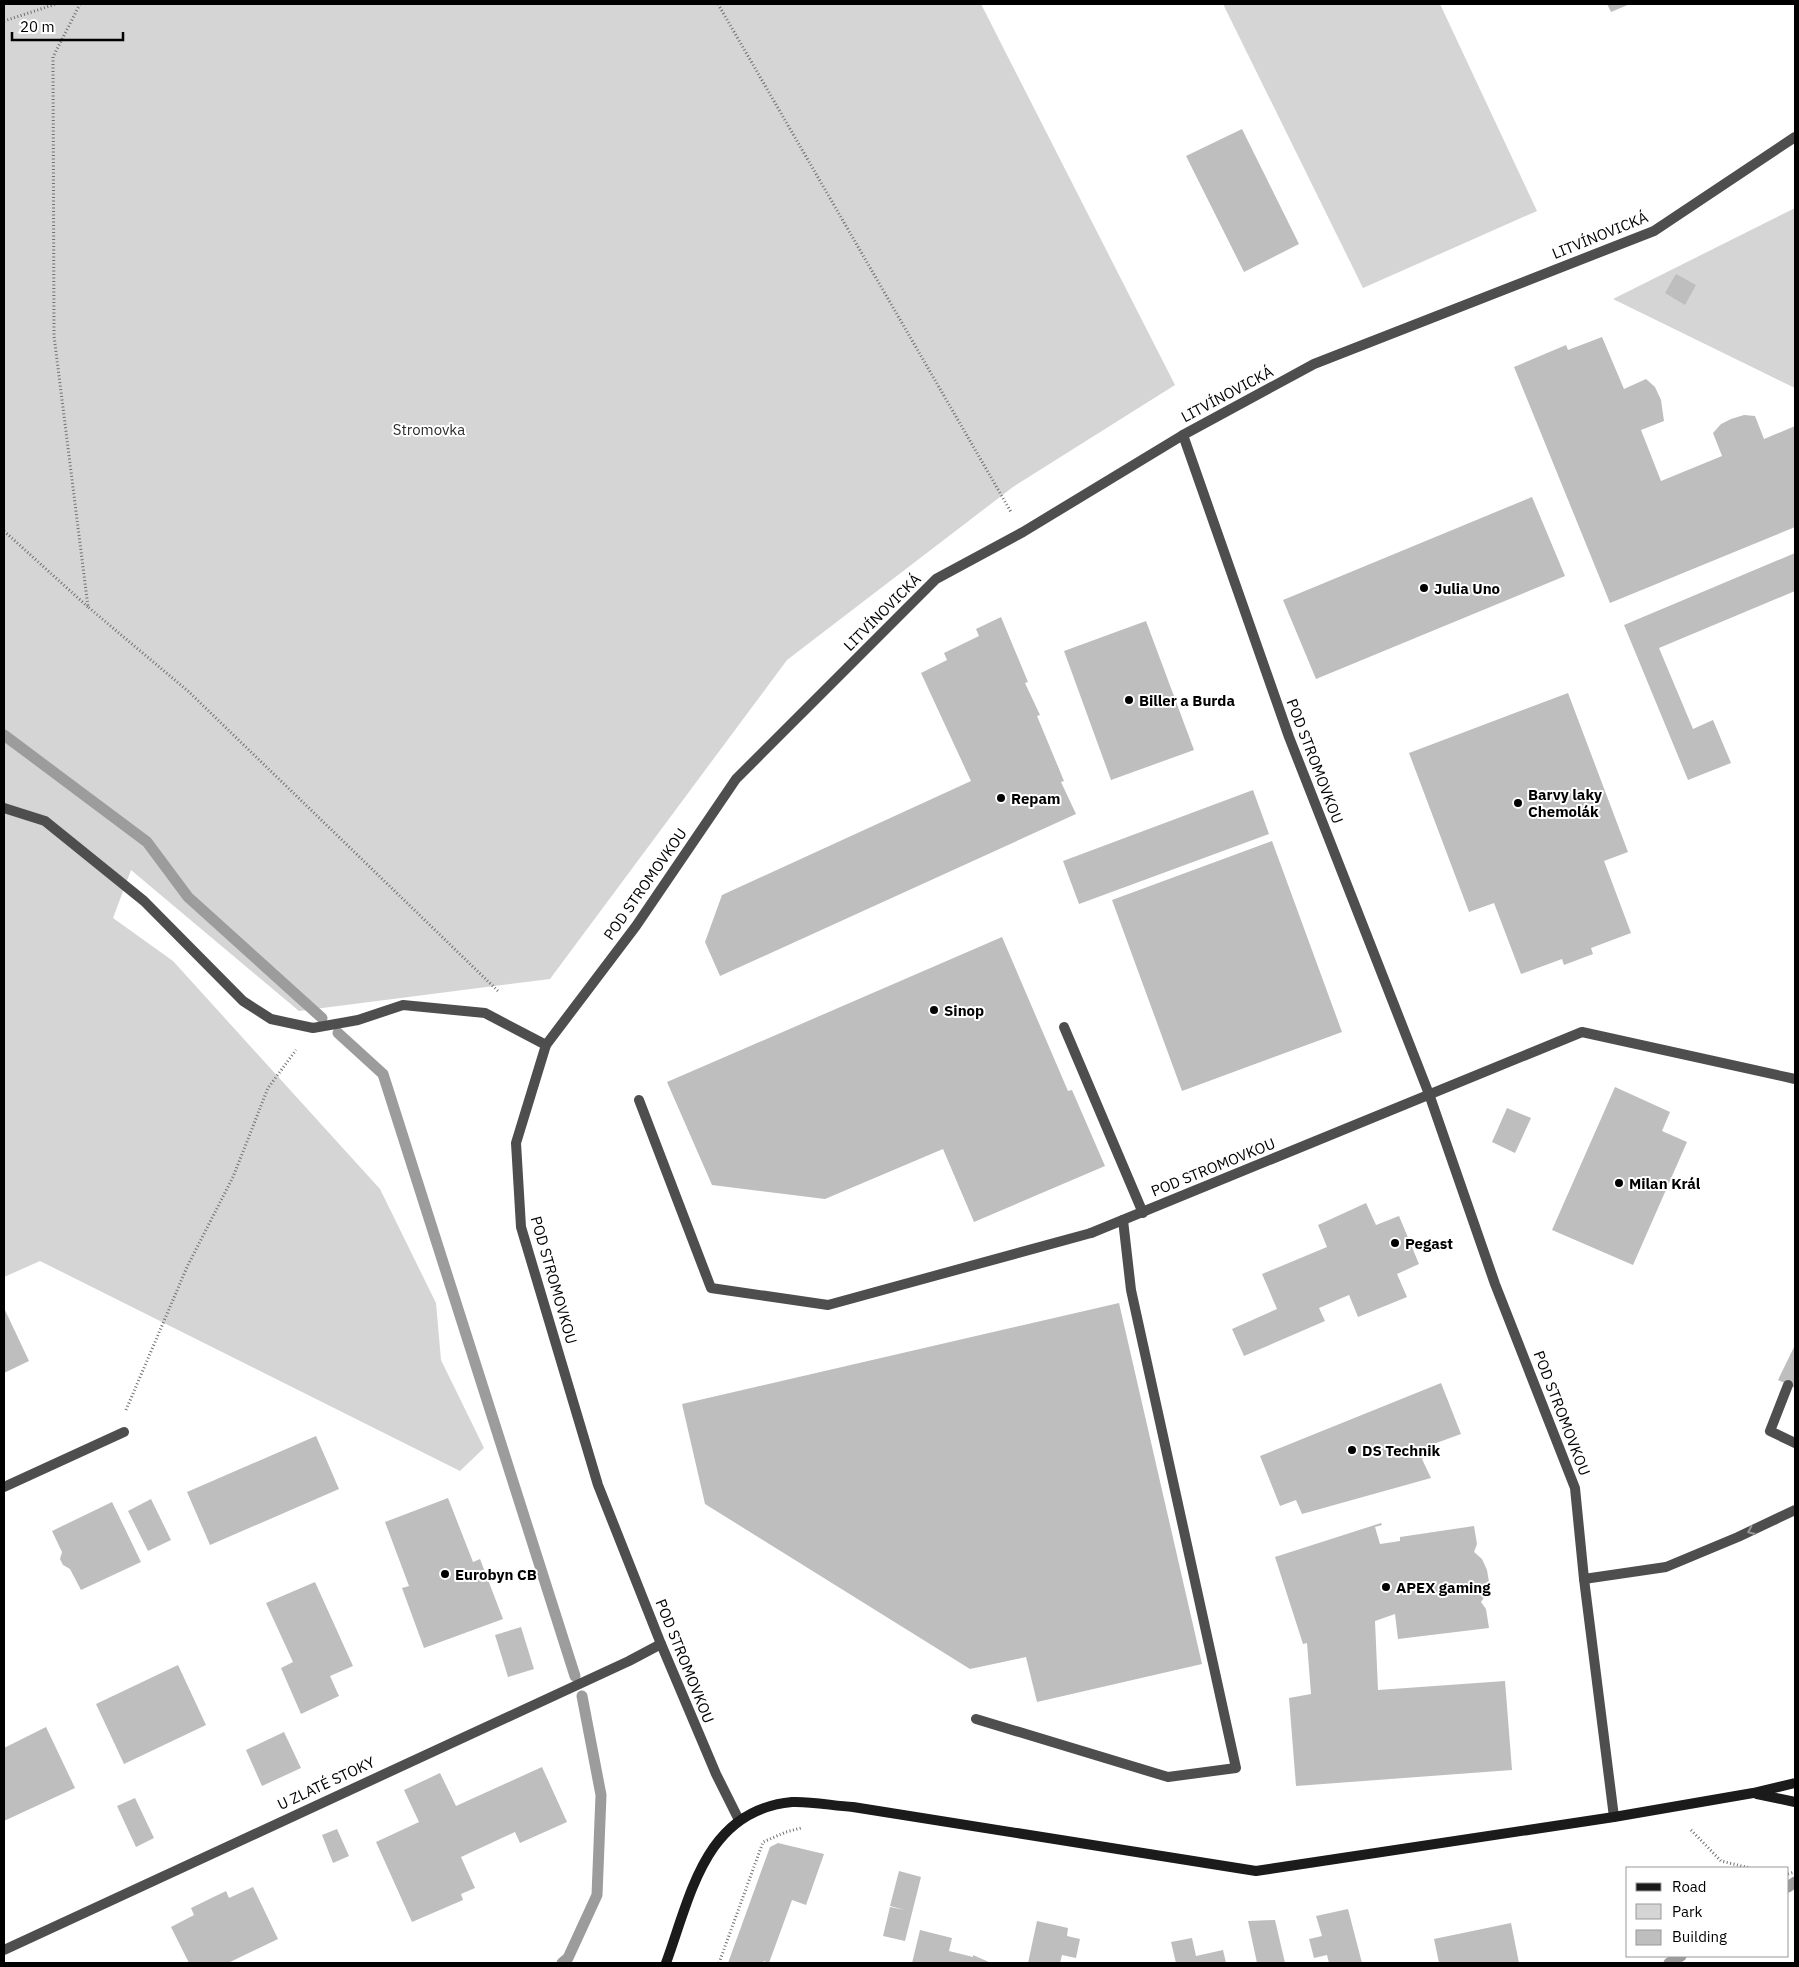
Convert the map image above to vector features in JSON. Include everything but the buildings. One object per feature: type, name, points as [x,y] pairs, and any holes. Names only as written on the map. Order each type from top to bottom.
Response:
[{"type":"street","name":"LITVÍNOVICKÁ","points":[[736,779],[936,579],[1023,532],[1183,435],[1314,364],[1654,231],[1795,137]]},
{"type":"street","name":"POD STROMOVKOU","points":[[1183,435],[1289,736],[1428,1094],[1495,1284],[1576,1488],[1584,1579],[1614,1817]]},
{"type":"street","name":"POD STROMOVKOU","points":[[736,779],[636,926],[546,1045],[516,1143],[521,1227],[598,1485],[661,1644],[716,1774],[739,1820]]},
{"type":"street","points":[[4,808],[45,821],[136,895],[243,1001],[271,1020],[313,1028],[358,1020],[403,1005],[486,1013],[546,1045]]},
{"type":"street","points":[[1064,1027],[1143,1212]]},
{"type":"street","name":"POD STROMOVKOU","points":[[639,1100],[711,1288],[828,1305],[1091,1233],[1582,1032],[1795,1079]]},
{"type":"street","points":[[976,1719],[1168,1777],[1236,1768],[1131,1290],[1123,1220]]},
{"type":"street","points":[[1788,1385],[1770,1430],[1795,1442]]},
{"type":"street","points":[[4,1487],[124,1432]]},
{"type":"street","points":[[1584,1579],[1666,1567],[1738,1538],[1795,1510]]},
{"type":"street","name":"U ZLATÉ STOKY","points":[[4,1950],[629,1661],[661,1644]]},
{"type":"street","points":[[666,1963],[704,1860],[718,1838],[739,1820],[764,1807],[793,1802],[853,1807],[1256,1871],[1614,1817],[1753,1793],[1795,1783]]},
{"type":"street","points":[[1753,1793],[1795,1802]]},
{"type":"path","points":[[4,21],[56,4]]},
{"type":"path","points":[[80,4],[53,57],[54,326],[88,607]]},
{"type":"path","points":[[718,4],[1023,532]]},
{"type":"path","points":[[4,531],[88,607],[188,691],[502,995]]},
{"type":"path","points":[[124,1432],[124,1413],[187,1267],[233,1178],[268,1088],[313,1028]]},
{"type":"path","points":[[1670,1807],[1721,1861],[1746,1867]]},
{"type":"green space","name":"Stromovka","points":[[4,4],[981,4],[1175,385],[1013,487],[787,660],[550,979],[299,1011],[131,870],[113,918],[173,961],[380,1189],[436,1303],[441,1360],[484,1448],[460,1471],[40,1261],[4,1277]]},
{"type":"green space","points":[[1223,4],[1440,4],[1537,211],[1363,288]]},
{"type":"green space","points":[[1795,208],[1795,388],[1613,299]]},
{"type":"waterway","points":[[4,735],[147,842],[188,897],[322,1018]]},
{"type":"waterway","points":[[338,1033],[383,1074],[575,1676]]},
{"type":"waterway","points":[[562,1963],[568,1958],[597,1895],[601,1795],[582,1696]]},
{"type":"waterway","points":[[1789,1886],[1795,1882]]},
{"type":"waterway","points":[[1669,1963],[1679,1957]]},
{"type":"place","name":"Julia Uno","points":[[1424,588]]},
{"type":"place","name":"Biller a Burda","points":[[1129,700]]},
{"type":"place","name":"Repam","points":[[1001,798]]},
{"type":"place","name":"Barvy laky Chemolák","points":[[1518,803]]},
{"type":"place","name":"Sinop","points":[[934,1010]]},
{"type":"place","name":"Milan Král","points":[[1619,1183]]},
{"type":"place","name":"Pegast","points":[[1395,1243]]},
{"type":"place","name":"DS Technik","points":[[1352,1450]]},
{"type":"place","name":"Eurobyn CB","points":[[445,1574]]},
{"type":"place","name":"APEX gaming","points":[[1386,1587]]}]
